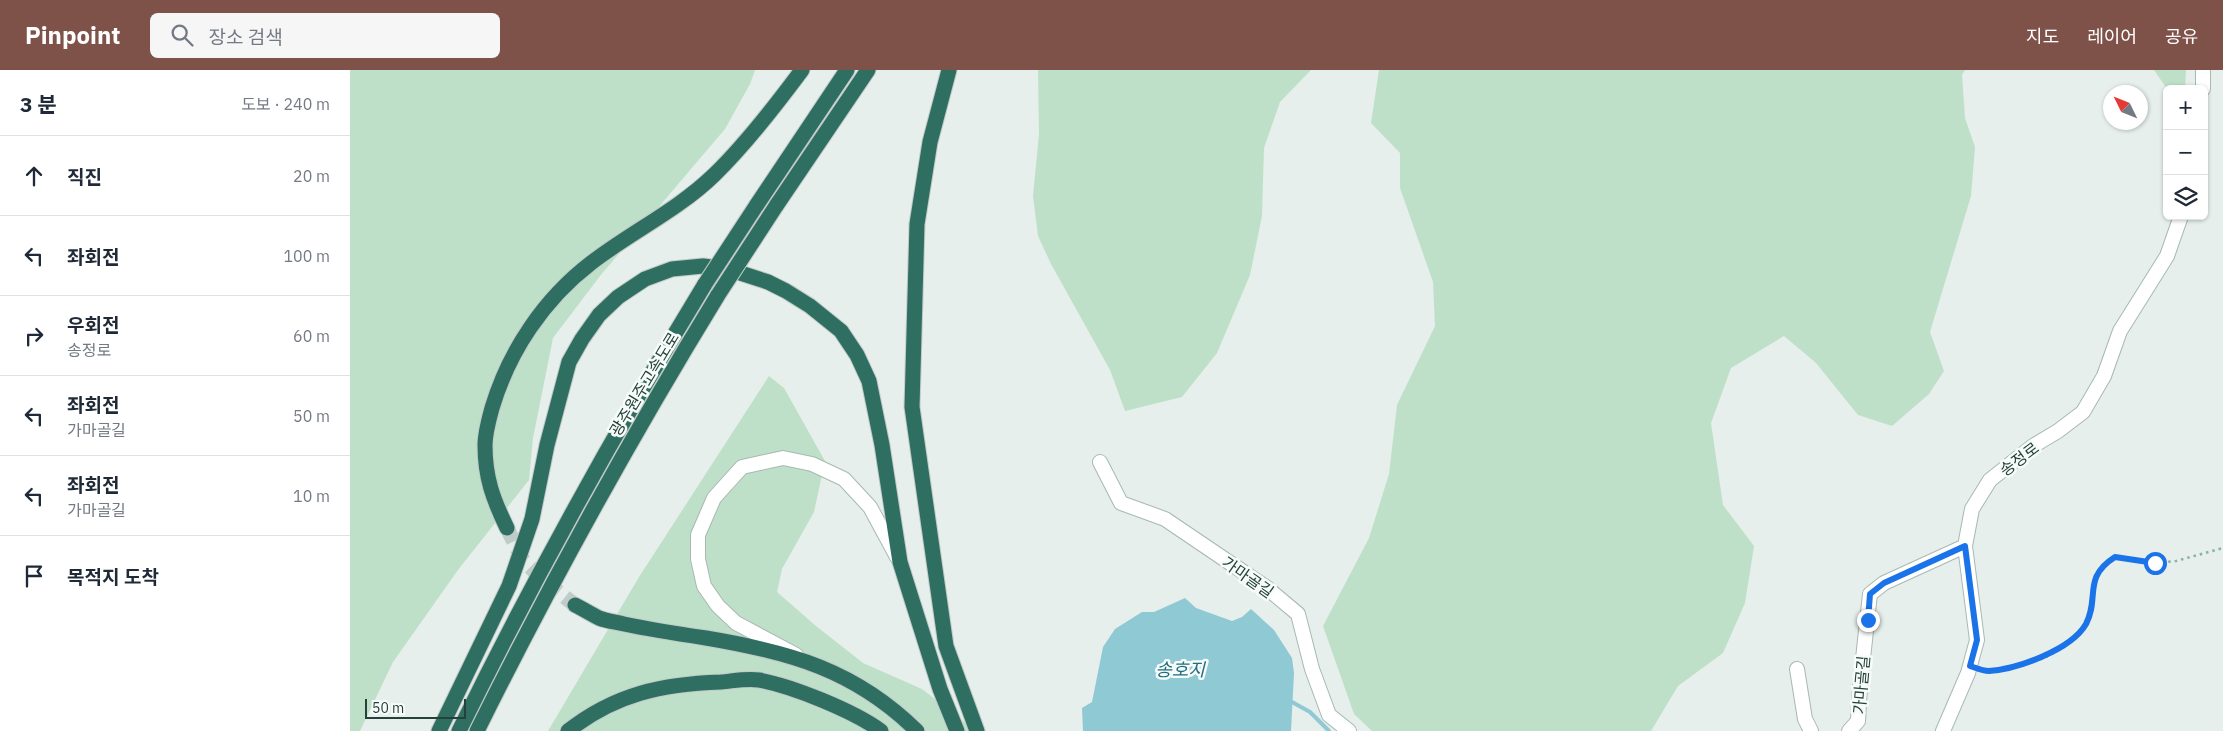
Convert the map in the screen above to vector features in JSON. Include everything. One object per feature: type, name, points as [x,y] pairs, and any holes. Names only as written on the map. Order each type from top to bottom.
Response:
[{"type":"highway","points":[[507,528],[492,497],[486,469],[485,443],[499,386],[520,343],[543,310],[590,263],[671,209],[714,175],[776,105],[802,70]]},
{"type":"highway","name":"광주원주고속도로","points":[[459,731],[510,626],[573,508],[704,284],[846,70]]},
{"type":"highway","name":"광주원주고속도로","points":[[477,731],[540,606],[625,450],[718,295],[868,70]]},
{"type":"highway","points":[[949,70],[930,142],[917,224],[912,407],[946,646],[977,731]]},
{"type":"highway","points":[[439,731],[509,586],[532,519],[547,445],[569,362],[599,315],[618,297],[645,279],[672,269],[690,266],[728,269],[786,290],[810,306],[841,331],[857,355],[869,381],[882,445],[900,562],[940,688],[957,731]]},
{"type":"highway","points":[[575,605],[600,618],[675,634],[741,645],[808,661],[836,672],[864,689],[892,708],[917,731]]},
{"type":"highway","points":[[568,731],[585,718],[617,700],[653,689],[700,682],[758,680],[817,698],[881,731]]},
{"type":"street","points":[[2203,70],[2203,85]]},
{"type":"street","name":"송정로","points":[[1943,731],[1970,666],[1977,640],[1965,546],[1972,509],[1990,480],[2084,412],[2104,376],[2120,331],[2167,256],[2180,220]]},
{"type":"street","points":[[808,661],[736,623],[718,606],[704,586],[698,558],[698,535],[714,498],[742,467],[783,458],[812,464],[844,479],[870,507],[900,562]]},
{"type":"street","name":"가마골길","points":[[1100,462],[1121,503],[1165,519],[1267,588],[1298,614],[1312,669],[1329,715],[1349,731]]},
{"type":"street","name":"가마골길","points":[[1849,731],[1858,721],[1870,594],[1884,583],[1965,546]]},
{"type":"street","points":[[1797,669],[1805,719],[1811,731]]},
{"type":"path","points":[[1970,666],[1987,671],[2036,660],[2045,657],[2076,635],[2085,625],[2091,612],[2095,578],[2101,568],[2115,557],[2155,563],[2176,560],[2223,548]]},
{"type":"green space","points":[[350,70],[755,70],[750,84],[725,129],[600,276],[553,338],[533,438],[529,480],[458,570],[393,662],[360,731],[350,731]]},
{"type":"green space","points":[[1038,70],[1311,70],[1280,102],[1264,148],[1262,216],[1250,275],[1217,353],[1182,397],[1125,411],[1110,370],[1051,264],[1038,236],[1033,196],[1039,134]]},
{"type":"green space","points":[[1379,70],[1965,70],[1962,75],[1965,118],[1975,147],[1971,196],[1930,332],[1944,371],[1929,394],[1892,426],[1858,415],[1816,363],[1784,336],[1731,368],[1711,423],[1723,505],[1754,546],[1745,603],[1723,653],[1678,686],[1651,731],[1372,731],[1354,714],[1323,626],[1369,538],[1389,474],[1397,405],[1435,326],[1433,282],[1400,188],[1400,153],[1371,123]]},
{"type":"green space","points":[[2154,70],[2186,70],[2185,85],[2164,85]]},
{"type":"green space","points":[[769,376],[784,388],[825,461],[814,512],[782,569],[777,592],[863,663],[922,689],[976,731],[548,731],[639,577]]},
{"type":"water","name":"송호지","points":[[1185,598],[1196,608],[1232,621],[1242,617],[1251,609],[1274,630],[1292,658],[1294,673],[1291,731],[1083,731],[1082,708],[1092,702],[1103,647],[1115,629],[1142,612],[1154,612]]},
{"type":"waterway","points":[[1292,702],[1310,712],[1329,731]]},
{"type":"tunnel","points":[[507,528],[522,559],[543,580],[575,605]]},
{"type":"route","points":[[1868,620],[1870,594],[1884,583],[1965,546],[1977,640],[1970,666],[1987,671],[2045,657],[2076,635],[2085,625],[2091,612],[2092,589],[2095,578],[2101,568],[2115,557],[2155,563]]}]
